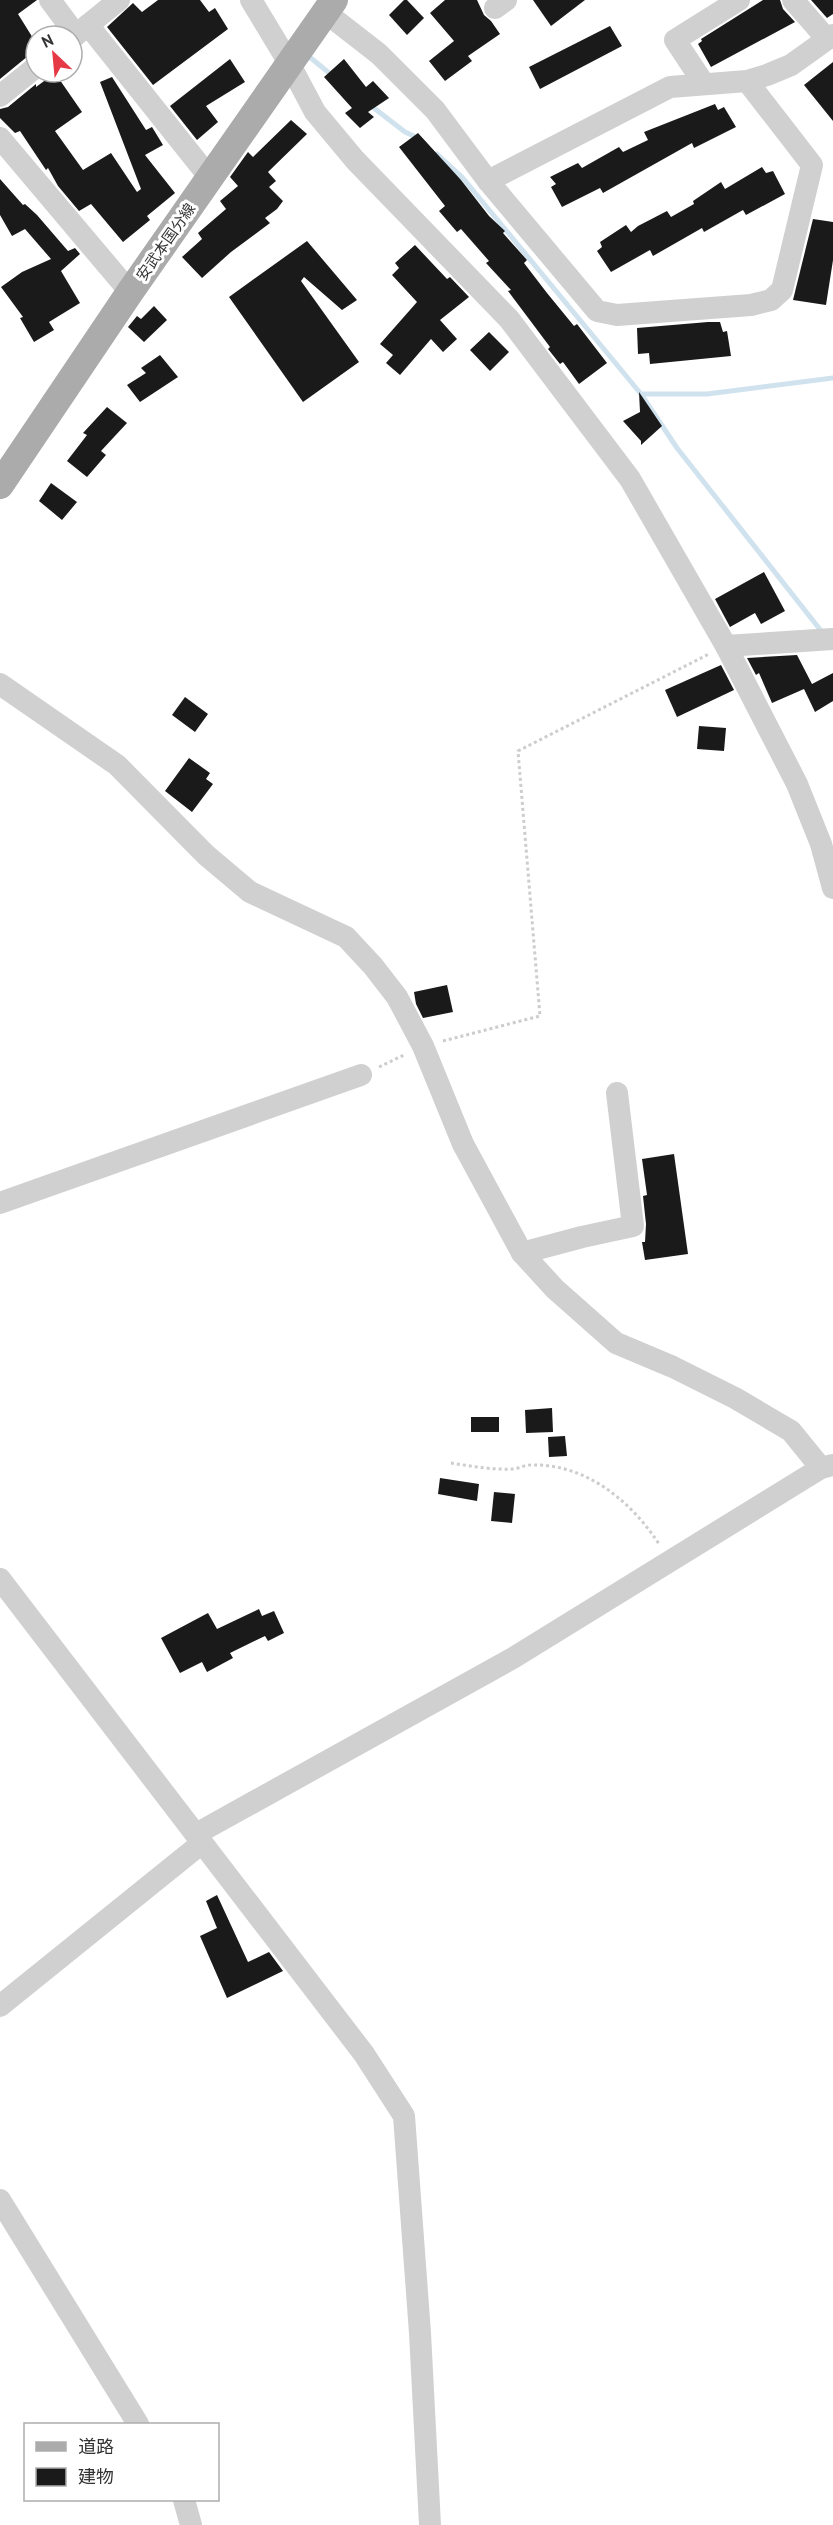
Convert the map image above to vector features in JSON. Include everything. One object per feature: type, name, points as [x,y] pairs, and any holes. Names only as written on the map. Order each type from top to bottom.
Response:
[{"type":"main road","name":"安武本国分線","points":[[0,485],[130,292],[330,6]]},
{"type":"street","points":[[50,0],[72,24]]},
{"type":"street","points":[[84,28],[119,0]]},
{"type":"street","points":[[251,0],[315,112],[355,160],[508,319],[630,478],[726,646],[797,784],[821,844],[833,888]]},
{"type":"street","points":[[704,84],[675,40],[739,0]]},
{"type":"street","points":[[488,181],[670,87],[747,81],[791,65],[830,37],[793,0]]},
{"type":"street","points":[[330,6],[435,110],[488,181],[597,311],[617,315],[751,305],[771,300],[782,290],[812,165],[747,81]]},
{"type":"street","points":[[84,38],[210,178]]},
{"type":"street","points":[[0,96],[24,77]]},
{"type":"street","points":[[0,138],[130,292]]},
{"type":"street","points":[[726,646],[833,639]]},
{"type":"street","points":[[0,684],[117,765],[206,855],[250,892],[346,937],[373,966],[397,997],[423,1046],[463,1144],[522,1253],[555,1289],[616,1342],[674,1367],[791,1431],[827,1466],[513,1658],[199,1839],[0,2006]]},
{"type":"street","points":[[0,1203],[361,1075]]},
{"type":"street","points":[[522,1253],[633,1226],[617,1093]]},
{"type":"street","points":[[0,1579],[364,2054],[404,2116],[430,2525]]},
{"type":"street","points":[[0,2200],[137,2423]]},
{"type":"street","points":[[185,2501],[191,2525]]},
{"type":"path","points":[[361,1075],[423,1046],[540,1016],[518,751],[726,646]]},
{"type":"path","points":[[451,1463],[512,1469],[530,1465],[557,1468],[597,1480],[648,1527],[672,1560]]},
{"type":"building","points":[[0,0],[37,0],[18,14],[24,24],[24,59],[0,79]]},
{"type":"building","points":[[158,0],[200,0],[209,12],[215,8],[228,29],[153,85],[107,27],[133,3],[142,12]]},
{"type":"building","points":[[404,0],[407,0],[424,18],[407,35],[389,15]]},
{"type":"building","points":[[445,0],[477,0],[484,15],[500,34],[468,56],[472,61],[445,81],[429,61],[454,41],[430,13]]},
{"type":"building","points":[[533,0],[585,0],[551,26]]},
{"type":"building","points":[[763,0],[780,0],[783,9],[795,22],[711,67],[698,44],[702,41],[701,39]]},
{"type":"building","points":[[811,0],[833,0],[833,14],[827,18]]},
{"type":"building","points":[[610,26],[622,46],[540,89],[529,67]]},
{"type":"building","points":[[230,59],[245,82],[206,106],[218,122],[197,140],[170,106]]},
{"type":"building","points":[[344,59],[366,87],[373,81],[389,98],[368,112],[374,117],[360,128],[345,113],[352,108],[324,77]]},
{"type":"building","points":[[833,62],[833,121],[804,85]]},
{"type":"building","points":[[112,77],[146,130],[152,127],[163,145],[145,155],[175,193],[147,216],[150,220],[123,242],[91,204],[79,211],[58,186],[48,168],[46,170],[20,131],[15,133],[0,118],[0,109],[8,107],[36,84],[36,87],[40,84],[63,84],[82,112],[55,131],[83,170],[111,153],[137,192],[141,189],[100,82]]},
{"type":"building","points":[[715,104],[718,110],[724,107],[736,127],[694,148],[692,143],[603,193],[600,188],[562,207],[551,187],[556,184],[550,177],[578,163],[582,168],[619,147],[623,152],[648,140],[644,132]]},
{"type":"building","points":[[291,120],[307,134],[268,172],[276,181],[269,187],[283,201],[265,218],[270,223],[231,252],[202,278],[182,257],[202,239],[198,233],[226,209],[220,201],[238,186],[230,177],[248,152],[253,157]]},
{"type":"building","points":[[418,133],[461,180],[489,216],[505,231],[503,233],[527,260],[524,263],[547,293],[574,326],[577,324],[607,363],[579,384],[563,362],[560,364],[548,349],[550,347],[508,291],[511,290],[486,263],[489,261],[461,229],[457,232],[439,211],[445,206],[399,147]]},
{"type":"building","points":[[762,167],[766,173],[773,171],[785,194],[746,215],[743,210],[704,232],[702,228],[653,256],[650,250],[611,272],[597,251],[602,247],[600,242],[626,225],[631,232],[667,211],[671,217],[694,204],[693,201],[721,182],[725,189]]},
{"type":"building","points":[[0,179],[23,205],[25,204],[37,215],[68,251],[75,248],[80,254],[61,271],[80,303],[49,322],[54,330],[34,342],[20,318],[23,317],[1,287],[22,272],[51,259],[25,229],[12,236],[0,215]]},
{"type":"building","points":[[813,219],[833,222],[833,260],[826,305],[793,300]]},
{"type":"building","points":[[307,241],[357,300],[342,310],[304,277],[301,281],[359,362],[303,402],[229,297]]},
{"type":"building","points":[[415,245],[447,279],[450,277],[469,297],[440,320],[457,339],[443,352],[431,339],[400,375],[386,363],[393,355],[380,344],[417,302],[392,275],[399,268],[395,263]]},
{"type":"building","points":[[154,306],[167,320],[144,342],[128,327],[137,316],[141,319]]},
{"type":"building","points":[[720,322],[723,332],[727,331],[731,356],[650,364],[649,353],[638,354],[637,328]]},
{"type":"building","points":[[489,332],[509,352],[490,371],[470,350]]},
{"type":"building","points":[[160,355],[178,377],[140,402],[127,385],[146,373],[141,368]]},
{"type":"building","points":[[639,392],[662,426],[641,445],[641,441],[623,421],[640,412]]},
{"type":"building","points":[[107,407],[127,423],[101,451],[106,455],[87,477],[67,461],[87,435],[83,433]]},
{"type":"building","points":[[51,483],[77,502],[62,520],[39,501]]},
{"type":"building","points":[[764,572],[785,611],[761,624],[755,613],[730,627],[715,599]]},
{"type":"building","points":[[797,655],[812,684],[833,673],[833,701],[815,712],[804,689],[772,703],[759,673],[756,675],[747,658]]},
{"type":"building","points":[[721,665],[734,690],[677,717],[665,690]]},
{"type":"building","points":[[185,697],[208,714],[195,732],[172,715]]},
{"type":"building","points":[[699,726],[726,728],[724,751],[697,749]]},
{"type":"building","points":[[189,758],[210,773],[206,779],[213,784],[192,812],[165,791]]},
{"type":"building","points":[[447,985],[453,1012],[423,1018],[416,1004],[414,992]]},
{"type":"building","points":[[674,1154],[688,1254],[645,1260],[642,1242],[645,1242],[646,1224],[643,1196],[647,1195],[642,1159]]},
{"type":"building","points":[[552,1408],[553,1432],[526,1433],[525,1410]]},
{"type":"building","points":[[471,1417],[499,1417],[499,1432],[471,1432]]},
{"type":"building","points":[[565,1436],[567,1456],[549,1457],[548,1437]]},
{"type":"building","points":[[440,1478],[479,1484],[477,1501],[438,1494]]},
{"type":"building","points":[[494,1492],[515,1494],[512,1523],[491,1521]]},
{"type":"building","points":[[259,1609],[262,1616],[274,1611],[284,1633],[268,1641],[265,1636],[230,1653],[233,1658],[207,1672],[202,1662],[180,1673],[161,1638],[208,1613],[217,1629]]},
{"type":"building","points":[[217,1895],[248,1962],[269,1952],[283,1971],[227,1998],[200,1936],[217,1928],[206,1901]]},
{"type":"waterway","points":[[306,54],[334,77]]},
{"type":"waterway","points":[[370,105],[405,132],[418,138]]},
{"type":"waterway","points":[[437,154],[462,177],[641,394],[677,448],[822,632]]},
{"type":"waterway","points":[[641,394],[707,394],[833,378]]}]
